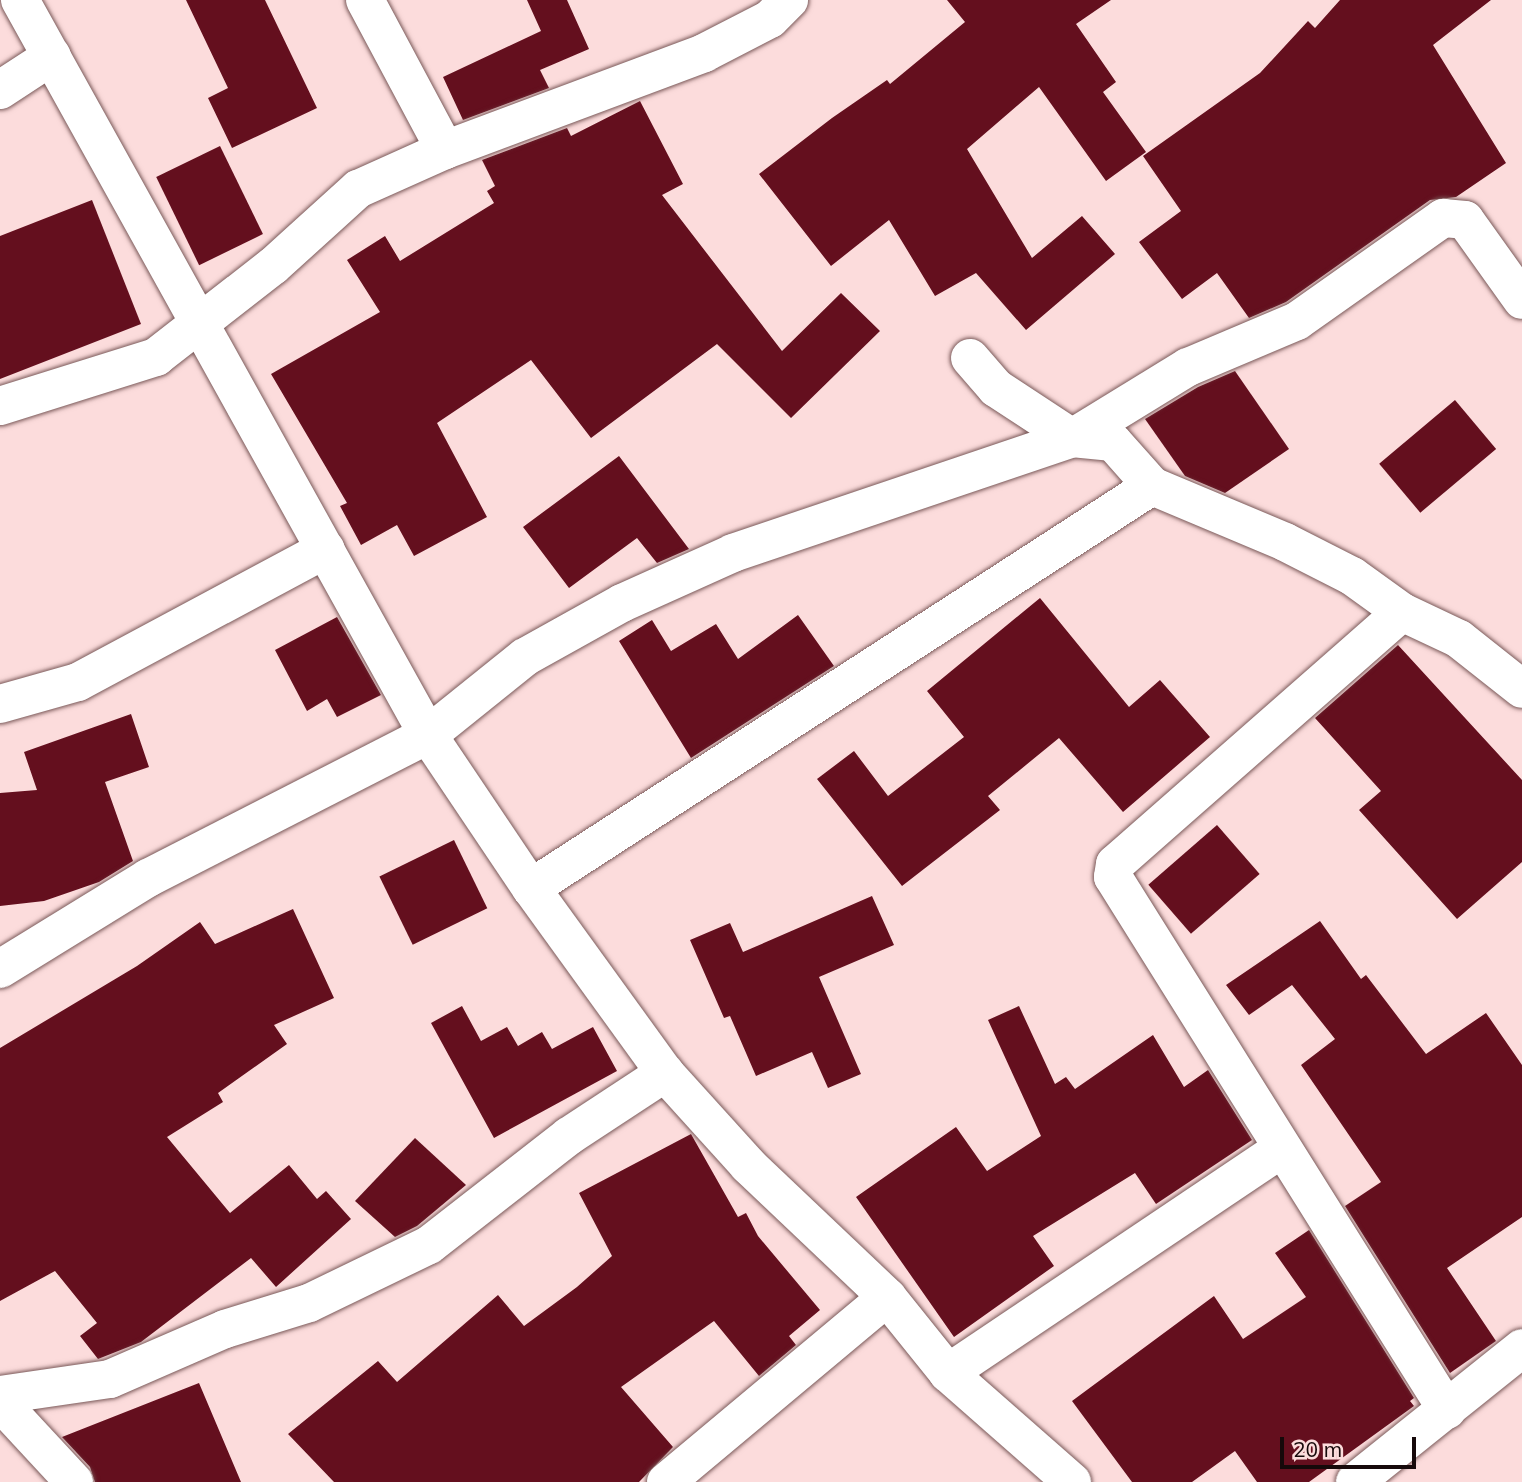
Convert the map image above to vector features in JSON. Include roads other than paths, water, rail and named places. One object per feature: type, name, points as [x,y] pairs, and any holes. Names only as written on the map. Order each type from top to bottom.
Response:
[{"type":"street","points":[[20,0],[428,735],[531,888],[665,1073],[748,1165],[887,1297],[948,1373],[1072,1482]]},
{"type":"street","points":[[365,0],[445,150]]},
{"type":"street","points":[[0,406],[156,357],[273,266],[358,189],[445,150],[705,53],[770,19],[789,0]]},
{"type":"street","points":[[0,90],[52,56]]},
{"type":"street","points":[[0,969],[148,878],[428,735],[526,657],[622,603],[733,553],[1072,438],[1188,367],[1297,321],[1443,218],[1465,220],[1522,300]]},
{"type":"street","points":[[970,358],[996,388],[1072,438],[1113,442],[1152,486],[1285,542],[1352,576],[1402,612],[1459,639],[1522,689]]},
{"type":"street","points":[[531,888],[1152,486]]},
{"type":"street","points":[[0,704],[78,682],[326,549]]},
{"type":"street","points":[[1402,612],[1115,864],[1118,890],[1185,989],[1281,1149],[1447,1410]]},
{"type":"street","points":[[0,1395],[110,1379],[225,1329],[309,1303],[429,1245],[569,1136],[665,1073]]},
{"type":"street","points":[[948,1373],[1281,1149]]},
{"type":"street","points":[[666,1482],[887,1297]]},
{"type":"street","points":[[1355,1482],[1522,1348]]},
{"type":"street","points":[[0,1402],[74,1482]]}]
